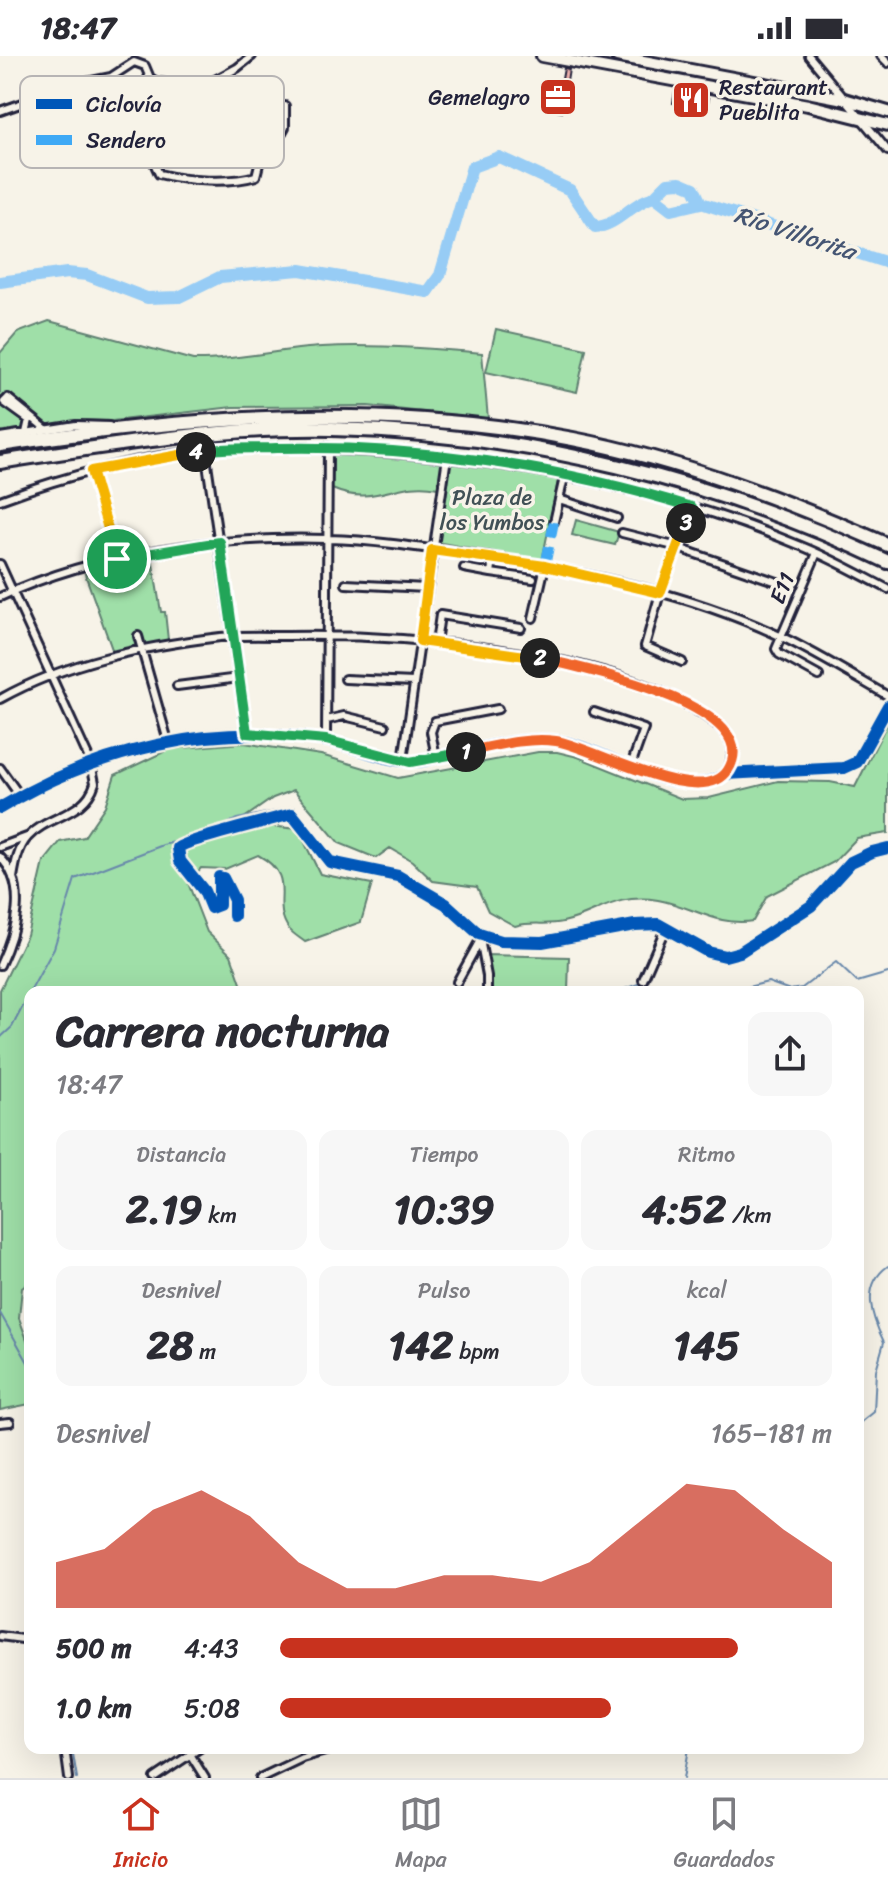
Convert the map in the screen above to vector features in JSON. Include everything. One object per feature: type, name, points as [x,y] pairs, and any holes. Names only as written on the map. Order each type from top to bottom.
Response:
[{"type":"highway","points":[[0,445],[117,428],[251,416],[333,416],[462,423],[573,439],[724,480],[888,545]]},
{"type":"highway","points":[[0,462],[202,435],[331,429],[458,437],[563,453],[649,473],[718,494],[835,537],[888,562]]},
{"type":"main road","points":[[542,56],[843,112],[888,125]]},
{"type":"main road","points":[[617,56],[843,99],[888,112]]},
{"type":"main road","points":[[843,99],[843,112]]},
{"type":"street","points":[[221,76],[252,56]]},
{"type":"street","points":[[809,56],[888,151]]},
{"type":"street","points":[[881,56],[888,63]]},
{"type":"street","points":[[113,76],[134,62],[145,66],[149,76]]},
{"type":"street","points":[[0,111],[20,104]]},
{"type":"street","points":[[284,129],[285,106]]},
{"type":"street","points":[[157,168],[159,174],[171,177],[245,180],[256,176],[258,168]]},
{"type":"street","points":[[26,433],[29,420],[4,402],[8,398],[46,429]]},
{"type":"street","points":[[0,437],[91,424],[117,428]]},
{"type":"street","points":[[326,740],[328,447]]},
{"type":"street","points":[[0,500],[91,471],[205,450],[328,447],[447,457],[565,473],[632,488],[817,553],[888,589]]},
{"type":"street","points":[[205,450],[247,733]]},
{"type":"street","points":[[403,760],[447,457]]},
{"type":"street","points":[[91,471],[120,568]]},
{"type":"street","points":[[554,522],[565,473]]},
{"type":"street","points":[[559,499],[617,518]]},
{"type":"street","points":[[682,662],[645,646],[660,593],[692,507]]},
{"type":"street","points":[[622,533],[677,547],[780,583]]},
{"type":"street","points":[[0,597],[117,559],[220,542],[328,539],[432,550],[545,566],[660,593],[781,636],[888,696]]},
{"type":"street","name":"E11","points":[[781,636],[817,553]]},
{"type":"street","points":[[491,573],[493,559]]},
{"type":"street","points":[[0,564],[91,763],[95,783],[81,806],[29,836],[0,847]]},
{"type":"street","points":[[533,618],[545,566]]},
{"type":"street","points":[[464,568],[533,579]]},
{"type":"street","points":[[346,584],[426,588]]},
{"type":"street","points":[[436,643],[440,615],[521,628]]},
{"type":"street","points":[[0,699],[52,675],[141,649],[233,636],[326,635],[420,641],[546,659],[632,681],[682,701],[721,726],[731,739],[733,760],[726,774]]},
{"type":"street","points":[[138,636],[168,741]]},
{"type":"street","points":[[781,636],[776,649],[779,654],[819,676]]},
{"type":"street","points":[[177,686],[239,678]]},
{"type":"street","points":[[345,679],[414,682]]},
{"type":"street","points":[[0,808],[91,763],[168,741],[247,733],[326,740],[419,762],[504,745],[551,740],[570,743],[630,768],[700,784],[713,782],[726,774],[850,767],[857,762],[888,706]]},
{"type":"street","points":[[436,757],[431,732],[435,721],[498,709]]},
{"type":"street","points":[[594,712],[644,729],[630,768]]},
{"type":"street","points":[[327,720],[344,716],[385,726]]},
{"type":"street","points":[[0,768],[20,796]]},
{"type":"street","points":[[234,916],[234,900],[223,878],[219,877],[217,881],[219,905],[211,908],[204,891],[180,861],[178,848],[190,840],[221,835],[292,814],[330,862],[338,867],[398,876],[446,904],[479,938],[487,986]]},
{"type":"street","points":[[13,878],[18,858],[29,836]]},
{"type":"street","points":[[479,938],[512,943],[601,934],[635,925],[658,924],[708,952],[725,956],[740,952],[811,906],[851,862],[888,848]]},
{"type":"street","points":[[0,857],[10,868],[13,878],[17,914],[0,965]]},
{"type":"street","points":[[643,980],[665,929]]},
{"type":"street","points":[[457,982],[479,938]]},
{"type":"street","points":[[0,1423],[10,1422]]},
{"type":"street","points":[[0,1636],[24,1639]]},
{"type":"street","points":[[66,1754],[69,1778]]},
{"type":"street","points":[[155,1778],[190,1754],[205,1778]]},
{"type":"street","points":[[260,1778],[315,1754]]},
{"type":"green space","points":[[49,321],[193,360],[342,346],[482,353],[488,419],[368,406],[233,407],[112,421],[81,420],[0,432],[0,353],[17,333]]},
{"type":"green space","points":[[496,329],[586,349],[577,392],[486,372]]},
{"type":"green space","points":[[333,422],[470,430],[606,453],[743,492],[888,550],[888,555],[761,503],[696,481],[606,456],[478,434],[377,426],[0,456],[0,451],[163,431]]},
{"type":"green space","points":[[333,455],[443,461],[438,488],[409,487],[361,496],[332,489]]},
{"type":"green space","name":"Plaza de los Yumbos","points":[[450,462],[559,476],[542,561],[436,542]]},
{"type":"green space","points":[[576,520],[619,532],[615,545],[572,535]]},
{"type":"green space","points":[[152,558],[161,612],[165,612],[168,640],[113,652],[85,574],[116,566],[117,571],[127,569],[126,563]]},
{"type":"green space","points":[[888,722],[888,833],[857,838],[834,862],[767,896],[753,921],[740,922],[658,900],[629,899],[563,922],[515,926],[488,911],[477,887],[433,881],[412,861],[390,848],[376,858],[339,843],[294,790],[273,798],[237,823],[298,829],[320,874],[372,884],[361,922],[305,942],[291,931],[284,919],[278,872],[258,855],[225,869],[201,868],[188,883],[207,932],[231,955],[242,986],[24,986],[24,1286],[19,1318],[24,1332],[24,1405],[0,1410],[0,990],[27,935],[44,862],[60,842],[84,837],[105,806],[115,775],[170,749],[244,743],[321,755],[398,778],[538,752],[557,752],[578,757],[682,799],[709,798],[778,781],[830,782],[855,787]]},
{"type":"green space","points":[[484,955],[569,957],[568,986],[482,986]]},
{"type":"building","name":"Gemelagro","points":[[564,68],[569,69],[562,112],[551,110],[555,83],[561,85]]},
{"type":"building","name":"Restaurant Pueblita","points":[[675,91],[709,98],[708,102],[697,109],[673,103]]},
{"type":"waterway","name":"Río Villorita","points":[[0,282],[67,273],[87,275],[147,298],[179,297],[220,277],[300,270],[428,292],[440,275],[472,167],[499,157],[570,190],[595,227],[610,223],[654,197],[671,210],[701,203],[888,263]]},
{"type":"waterway","name":"Río Villorita","points":[[654,197],[668,183],[680,182],[694,188],[701,203]]},
{"type":"waterway","points":[[33,986],[54,948],[75,879],[163,845],[210,832],[237,819],[295,807]]},
{"type":"waterway","points":[[805,986],[836,962],[857,982],[888,973]]},
{"type":"waterway","points":[[752,986],[768,982],[779,986]]},
{"type":"waterway","points":[[633,986],[641,986]]},
{"type":"waterway","points":[[0,1038],[12,1027],[24,1004]]},
{"type":"waterway","points":[[864,1420],[874,1412],[876,1370],[884,1342],[873,1313],[871,1293],[879,1274],[888,1266]]},
{"type":"waterway","points":[[0,1313],[24,1355]]},
{"type":"waterway","points":[[73,1754],[77,1778]]},
{"type":"waterway","points":[[684,1778],[688,1754]]},
{"type":"marked path","points":[[545,566],[554,522]]},
{"type":"cycle path","points":[[0,808],[38,787],[117,756],[158,745],[242,735],[327,741],[415,762],[512,742],[553,740],[573,744],[663,779],[685,783],[706,782],[726,774],[844,768],[857,762],[888,706]]},
{"type":"cycle path","points":[[234,916],[234,900],[223,878],[219,877],[219,905],[211,908],[204,891],[180,861],[178,848],[212,835],[292,814],[330,862],[398,876],[446,904],[479,934],[501,941],[542,942],[635,925],[658,924],[708,952],[725,956],[740,952],[811,906],[851,862],[888,848]]},
{"type":"place","name":"Gemelagro","points":[[558,97]]},
{"type":"place","name":"Restaurant Pueblita","points":[[691,100]]},
{"type":"route","points":[[328,447],[447,457],[565,473],[632,488],[692,507],[660,593],[545,566],[432,550],[420,641],[527,655],[632,681],[682,701],[721,726],[731,739],[733,760],[726,774],[713,782],[700,784],[630,768],[570,743],[551,740],[534,740],[410,762],[326,740],[247,733],[220,542],[117,559],[91,471],[205,450],[328,447]]}]
